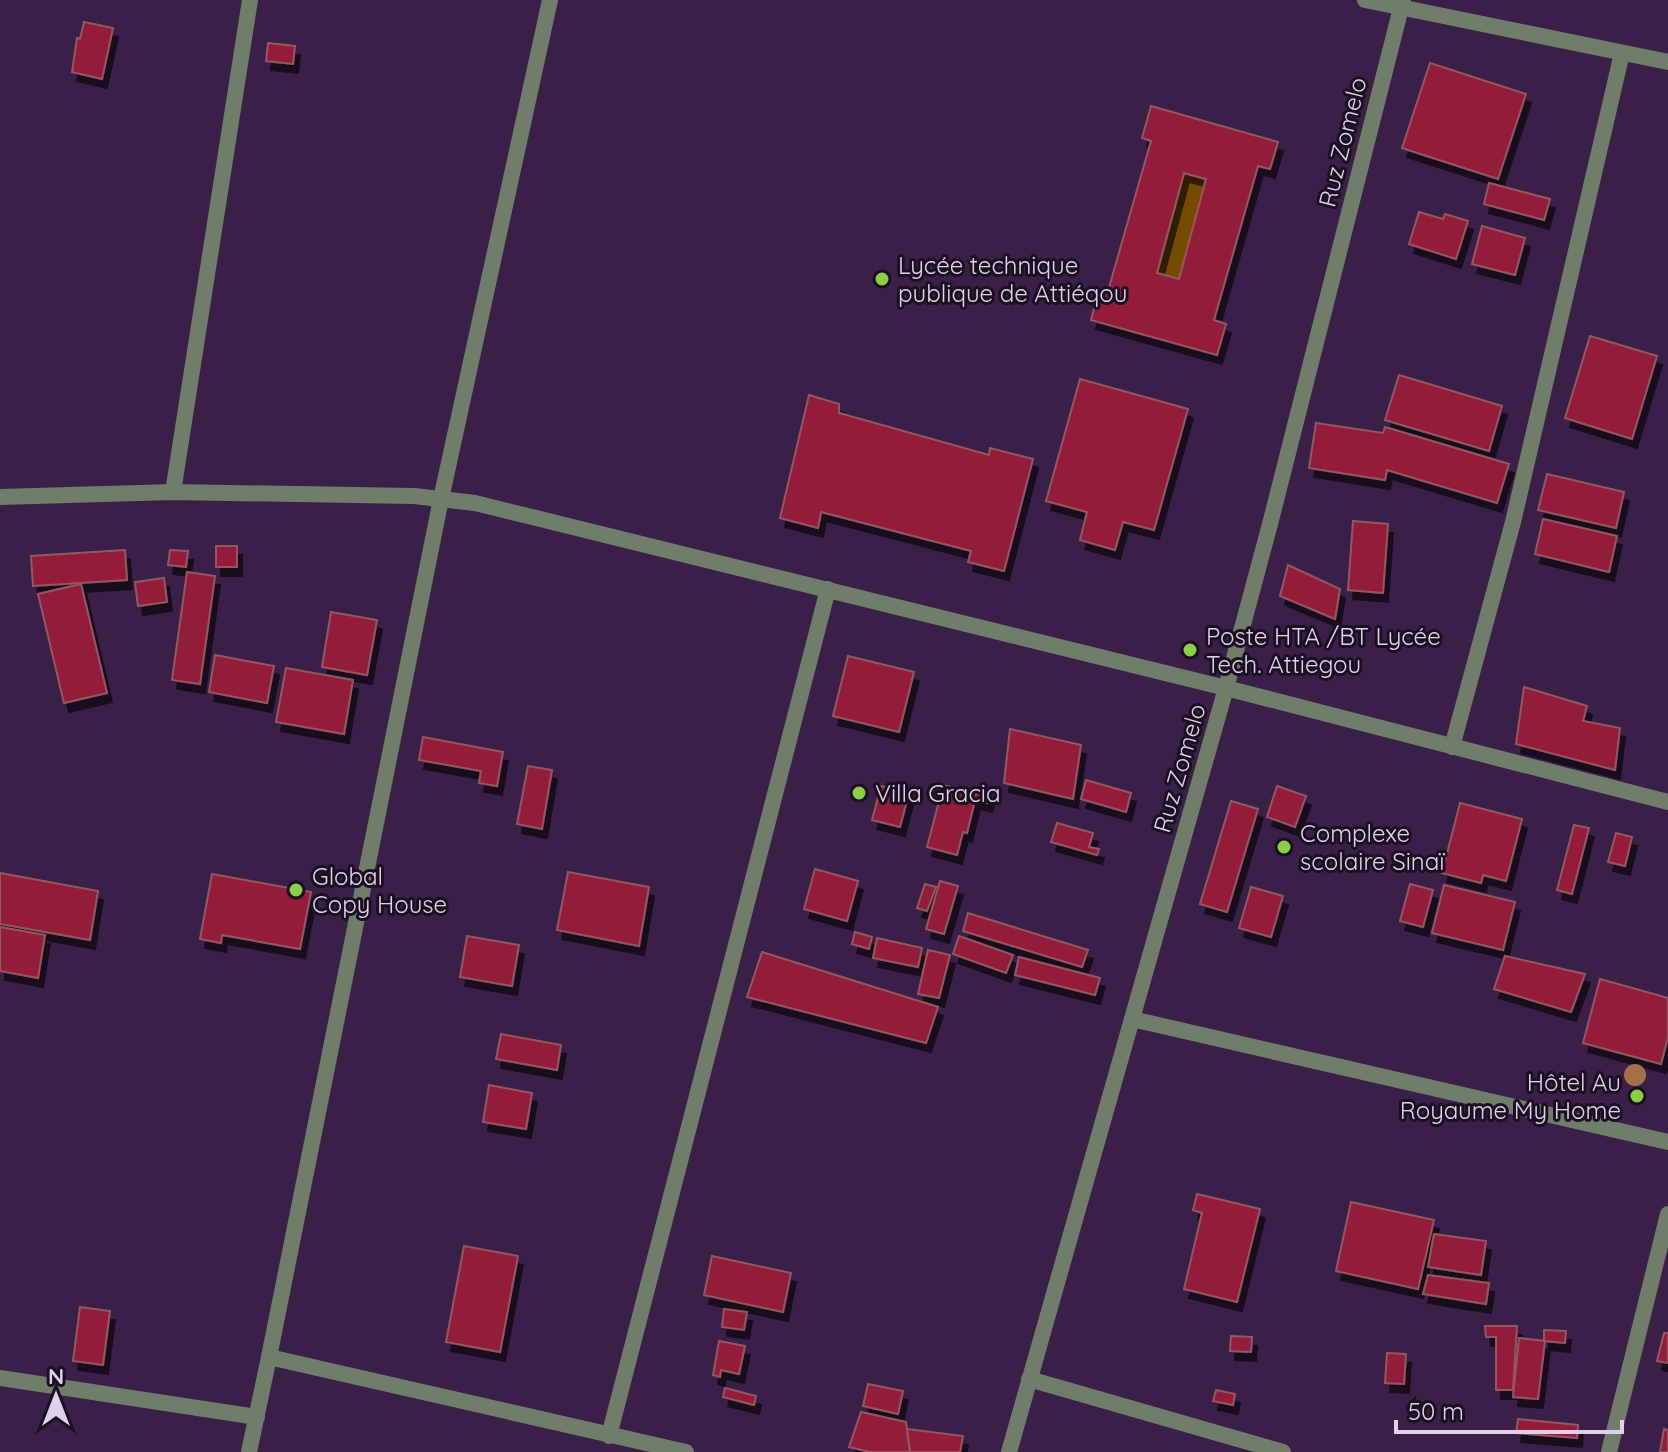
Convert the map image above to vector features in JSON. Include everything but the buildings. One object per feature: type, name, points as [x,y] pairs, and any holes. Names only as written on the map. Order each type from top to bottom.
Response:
[{"type":"street","points":[[173,492],[250,0]]},
{"type":"street","points":[[249,1452],[441,499],[550,0]]},
{"type":"street","points":[[1365,0],[1402,4],[1668,62]]},
{"type":"street","name":"Ruz Zomelo","points":[[1009,1452],[1226,688],[1402,4]]},
{"type":"street","points":[[1452,747],[1513,522],[1622,53]]},
{"type":"street","points":[[0,497],[173,492],[414,496],[475,503],[1226,688],[1668,802]]},
{"type":"street","points":[[609,1436],[828,589]]},
{"type":"street","points":[[1132,1019],[1668,1142]]},
{"type":"street","points":[[1609,1452],[1668,1214]]},
{"type":"street","points":[[269,1357],[686,1452]]},
{"type":"street","points":[[0,1378],[257,1417]]},
{"type":"street","points":[[1029,1379],[1283,1452]]},
{"type":"shaded area","points":[[1184,173],[1206,179],[1179,279],[1157,273]]},
{"type":"place","name":"Lycée technique publique de Attiéqou","points":[[882,279]]},
{"type":"place","name":"Poste HTA /BT Lycée Tech. Attiegou","points":[[1190,650]]},
{"type":"place","name":"Villa Gracia","points":[[859,793]]},
{"type":"place","name":"Complexe scolaire Sinaï","points":[[1284,847]]},
{"type":"place","name":"Global Copy House","points":[[296,890]]},
{"type":"place","name":"Hôtel Au Royaume My Home","points":[[1637,1096]]}]
